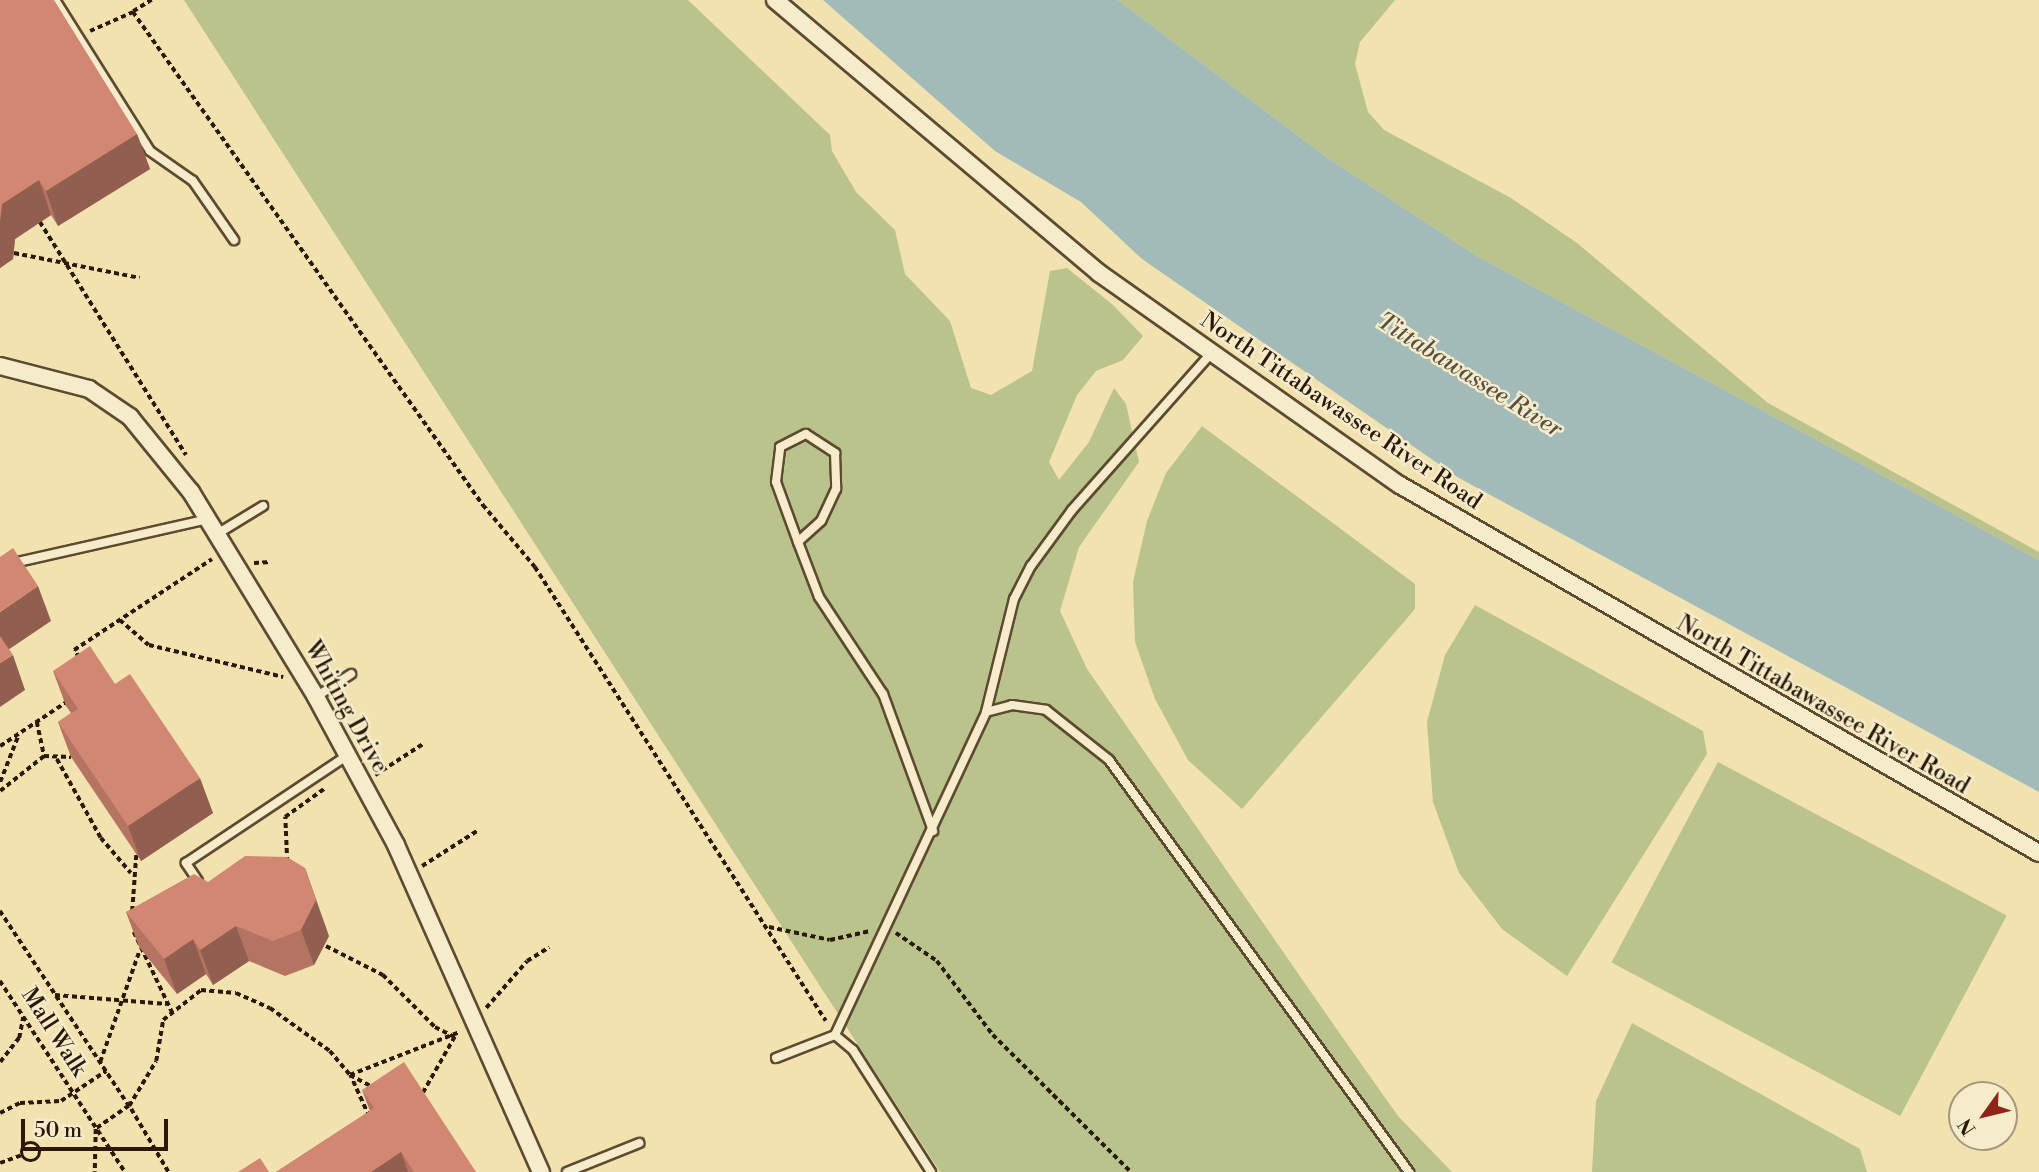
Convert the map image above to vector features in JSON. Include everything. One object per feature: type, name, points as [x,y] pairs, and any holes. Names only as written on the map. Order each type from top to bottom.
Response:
[{"type":"street","name":"North Tittabawassee River Road","points":[[775,0],[1006,200],[1400,485],[1508,552],[2039,853]]},
{"type":"street","name":"Whiting Drive","points":[[0,366],[89,388],[130,417],[208,519],[316,697],[410,875],[476,1016],[541,1172]]},
{"type":"lane","points":[[55,0],[150,151],[193,180],[234,240]]},
{"type":"lane","points":[[776,1058],[835,1035],[933,831],[986,712],[1014,598],[1031,566],[1072,510],[1213,351]]},
{"type":"lane","points":[[798,542],[821,521],[836,489],[835,453],[806,434],[780,447],[776,482],[798,542],[819,597],[883,694],[933,831]]},
{"type":"lane","points":[[217,534],[263,506]]},
{"type":"lane","points":[[0,566],[208,519]]},
{"type":"lane","points":[[316,697],[351,674]]},
{"type":"lane","points":[[986,712],[1012,705],[1046,710],[1109,760],[1409,1172]]},
{"type":"lane","points":[[205,892],[186,863],[348,755]]},
{"type":"lane","points":[[835,1035],[853,1050],[931,1172]]},
{"type":"lane","points":[[567,1172],[639,1143]]},
{"type":"path","points":[[77,37],[133,12],[152,0]]},
{"type":"path","points":[[133,12],[483,505],[535,566],[769,927],[835,1035]]},
{"type":"path","points":[[40,222],[190,461]]},
{"type":"path","points":[[14,253],[68,266],[140,278]]},
{"type":"path","points":[[81,661],[74,650],[212,559],[271,562]]},
{"type":"path","points":[[120,620],[149,645],[286,678]]},
{"type":"path","points":[[0,746],[75,697]]},
{"type":"path","points":[[37,722],[44,756]]},
{"type":"path","points":[[0,782],[19,734]]},
{"type":"path","points":[[288,870],[285,817],[341,775],[375,776],[423,744]]},
{"type":"path","points":[[44,756],[57,759],[71,757]]},
{"type":"path","points":[[0,791],[44,756]]},
{"type":"path","points":[[57,759],[101,838],[132,875]]},
{"type":"path","points":[[410,875],[477,831]]},
{"type":"path","points":[[133,916],[132,875],[136,855]]},
{"type":"path","points":[[0,911],[129,1106],[168,1172]]},
{"type":"path","points":[[769,927],[830,940],[888,927],[937,961],[993,1035],[1131,1172]]},
{"type":"path","points":[[134,929],[139,951],[172,1012]]},
{"type":"path","points":[[326,946],[383,975],[435,1027],[455,1037]]},
{"type":"path","points":[[420,1102],[455,1037],[549,947]]},
{"type":"path","points":[[100,1062],[139,951]]},
{"type":"path","name":"Mall Walk","points":[[0,981],[125,1172]]},
{"type":"path","points":[[95,1172],[96,1129],[129,1106],[156,1061],[156,1040],[172,1012],[201,990],[236,993],[303,1029],[350,1075],[374,1088]]},
{"type":"path","points":[[55,995],[167,1004]]},
{"type":"path","points":[[0,1062],[19,1038],[23,1017]]},
{"type":"path","points":[[350,1075],[455,1037]]},
{"type":"path","points":[[0,1113],[73,1093],[106,1071]]},
{"type":"path","points":[[350,1075],[373,1126]]},
{"type":"path","points":[[0,1163],[22,1155],[34,1160],[40,1150],[28,1143],[22,1155]]},
{"type":"green space","points":[[184,0],[688,0],[830,135],[832,151],[856,192],[895,230],[905,274],[950,321],[971,388],[991,395],[1032,371],[1050,271],[1067,268],[1113,305],[1143,336],[1123,360],[1096,371],[1077,395],[1049,462],[1059,480],[1089,442],[1114,388],[1126,404],[1139,462],[1079,547],[1060,611],[1087,669],[1338,1031],[1398,1116],[1452,1172],[940,1172]]},
{"type":"green space","points":[[1118,0],[1395,0],[1360,42],[1355,64],[1368,112],[1384,130],[1511,198],[1577,243],[1768,403],[2039,552],[2039,560],[1477,256],[1328,158]]},
{"type":"green space","points":[[1202,426],[1415,584],[1415,609],[1242,809],[1188,760],[1155,699],[1135,642],[1133,582],[1147,521],[1166,473]]},
{"type":"green space","points":[[1475,605],[1703,731],[1707,754],[1567,976],[1502,929],[1459,873],[1433,802],[1427,722],[1445,655]]},
{"type":"green space","points":[[1718,762],[2007,916],[1900,1116],[1611,962]]},
{"type":"green space","points":[[1632,1023],[1860,1149],[1867,1172],[1592,1172],[1596,1101]]},
{"type":"water","name":"Tittabawassee River","points":[[823,0],[1118,0],[1328,158],[1477,256],[2039,560],[2039,792],[1459,478],[1142,259],[1081,202],[995,151]]},
{"type":"building","points":[[0,0],[54,0],[137,134],[46,191],[39,180],[2,204],[0,221]]},
{"type":"building","points":[[13,548],[38,586],[0,612],[0,557]]},
{"type":"building","points":[[0,636],[13,655],[0,663]]},
{"type":"building","points":[[90,646],[115,684],[130,674],[200,778],[128,826],[58,722],[78,709],[53,671]]},
{"type":"building","points":[[245,856],[287,857],[305,868],[316,900],[301,930],[273,941],[236,926],[200,950],[193,939],[164,959],[126,912],[194,874],[208,882]]},
{"type":"building","points":[[404,1062],[476,1172],[414,1172],[401,1152],[371,1172],[276,1172],[374,1108],[362,1090]]},
{"type":"building","points":[[260,1158],[269,1172],[238,1172]]}]
